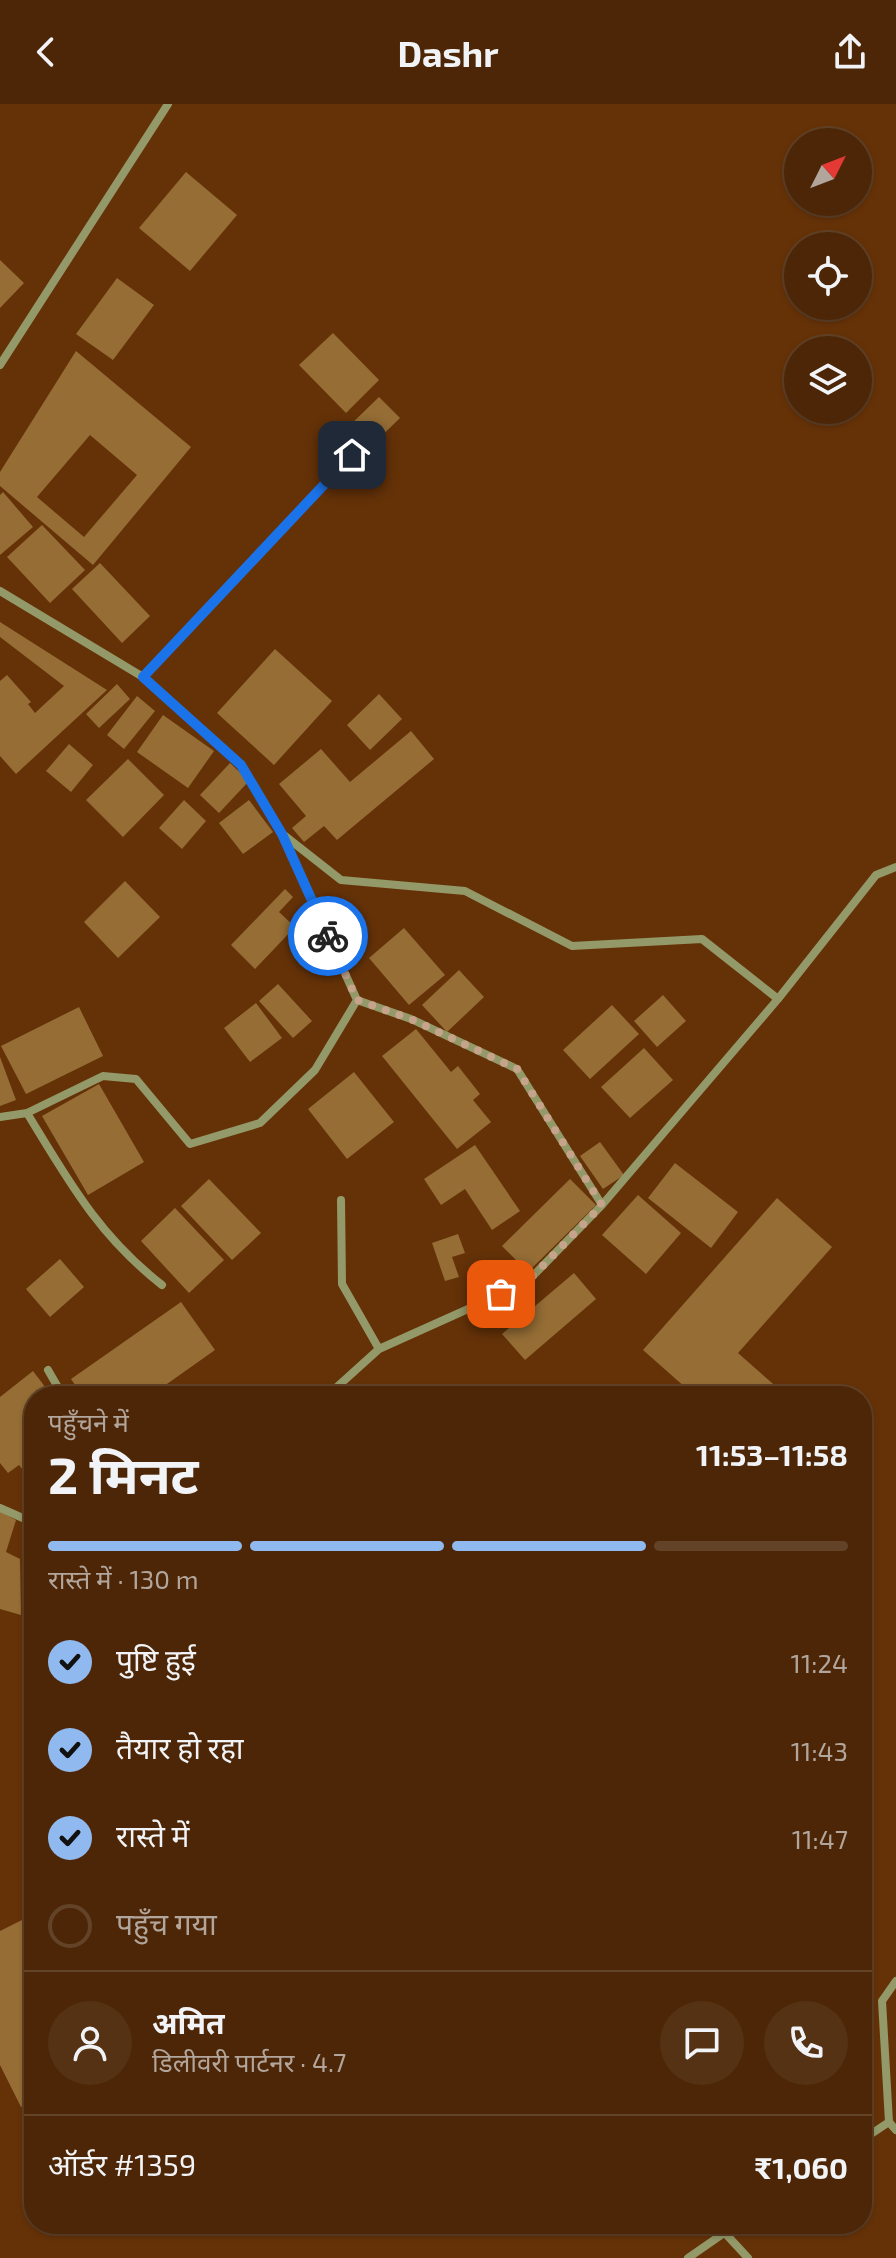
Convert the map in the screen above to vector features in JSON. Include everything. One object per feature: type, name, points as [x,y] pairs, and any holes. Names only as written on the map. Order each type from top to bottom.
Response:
[{"type":"street","points":[[0,365],[168,104]]},
{"type":"street","points":[[143,677],[352,455]]},
{"type":"street","points":[[0,591],[143,677],[241,765],[282,834],[357,1000],[411,1019],[517,1069],[602,1205]]},
{"type":"street","points":[[282,834],[341,880],[465,891],[572,946],[702,939],[778,999]]},
{"type":"street","points":[[338,1386],[379,1349],[526,1283],[602,1205],[778,999],[876,875],[896,867]]},
{"type":"street","points":[[0,1117],[27,1113],[103,1076],[136,1079],[190,1144],[260,1123],[315,1070],[357,1000]]},
{"type":"street","points":[[27,1113],[75,1193],[100,1227],[139,1267],[162,1285]]},
{"type":"street","points":[[341,1200],[342,1284],[379,1349]]},
{"type":"street","points":[[48,1370],[57,1386]]},
{"type":"street","points":[[0,1508],[24,1519]]},
{"type":"street","points":[[896,1981],[882,2001],[889,2122],[896,2130]]},
{"type":"street","points":[[872,2133],[889,2122]]},
{"type":"street","points":[[688,2258],[721,2234]]},
{"type":"street","points":[[726,2234],[748,2258]]},
{"type":"building","points":[[186,172],[237,215],[190,271],[139,228]]},
{"type":"building","points":[[0,260],[24,283],[0,308]]},
{"type":"building","points":[[117,278],[154,305],[113,360],[76,334]]},
{"type":"building","points":[[333,333],[379,380],[346,413],[299,365]]},
{"type":"building","points":[[76,351],[191,447],[93,565],[0,486],[0,472]],"holes":[[[90,435],[137,475],[84,537],[37,497]]]},
{"type":"building","points":[[379,397],[400,418],[366,451],[345,430]]},
{"type":"building","points":[[3,492],[33,527],[0,555],[0,495]]},
{"type":"building","points":[[42,525],[85,570],[50,603],[7,557]]},
{"type":"building","points":[[100,563],[150,616],[122,643],[72,589]]},
{"type":"building","points":[[0,622],[107,690],[16,774],[0,756],[0,681],[7,675],[31,702],[28,704],[35,713],[64,686],[0,637]]},
{"type":"building","points":[[275,649],[332,701],[274,765],[217,713]]},
{"type":"building","points":[[117,684],[130,699],[99,728],[86,714]]},
{"type":"building","points":[[379,694],[402,719],[370,750],[347,725]]},
{"type":"building","points":[[137,696],[155,711],[124,749],[107,735]]},
{"type":"building","points":[[163,715],[214,751],[188,788],[137,752]]},
{"type":"building","points":[[411,731],[434,759],[337,840],[324,826],[304,842],[292,828],[306,816],[279,784],[321,749],[350,782]]},
{"type":"building","points":[[69,744],[93,765],[71,792],[46,771]]},
{"type":"building","points":[[128,759],[164,795],[123,837],[86,800]]},
{"type":"building","points":[[230,763],[249,781],[219,813],[200,795]]},
{"type":"building","points":[[184,800],[206,821],[182,849],[159,828]]},
{"type":"building","points":[[249,800],[273,832],[243,854],[219,823]]},
{"type":"building","points":[[125,881],[160,917],[118,958],[84,922]]},
{"type":"building","points":[[285,889],[293,897],[279,912],[295,927],[255,969],[231,945]]},
{"type":"building","points":[[404,928],[445,975],[409,1005],[369,958]]},
{"type":"building","points":[[459,970],[484,997],[447,1032],[422,1005]]},
{"type":"building","points":[[278,984],[312,1021],[293,1038],[259,1001]]},
{"type":"building","points":[[663,995],[686,1021],[657,1047],[634,1021]]},
{"type":"building","points":[[256,1003],[282,1038],[250,1062],[224,1028]]},
{"type":"building","points":[[612,1005],[639,1034],[590,1079],[563,1050]]},
{"type":"building","points":[[79,1007],[103,1056],[26,1094],[1,1046]]},
{"type":"building","points":[[416,1029],[451,1072],[458,1066],[480,1094],[473,1100],[491,1122],[457,1149],[382,1056]]},
{"type":"building","points":[[644,1048],[673,1080],[630,1118],[601,1087]]},
{"type":"building","points":[[0,1057],[16,1100],[0,1106]]},
{"type":"building","points":[[354,1072],[394,1122],[347,1159],[308,1109]]},
{"type":"building","points":[[99,1084],[144,1162],[88,1195],[42,1116]]},
{"type":"building","points":[[600,1142],[624,1175],[603,1189],[580,1156]]},
{"type":"building","points":[[475,1145],[520,1211],[492,1230],[465,1189],[441,1205],[424,1179]]},
{"type":"building","points":[[675,1163],[738,1212],[711,1248],[648,1198]]},
{"type":"building","points":[[209,1179],[261,1233],[232,1260],[181,1206]]},
{"type":"building","points":[[570,1179],[596,1205],[528,1272],[502,1246]]},
{"type":"building","points":[[638,1195],[681,1233],[646,1274],[602,1235]]},
{"type":"building","points":[[777,1198],[832,1247],[738,1353],[775,1386],[684,1386],[643,1350]]},
{"type":"building","points":[[175,1208],[224,1260],[189,1293],[141,1241]]},
{"type":"building","points":[[458,1234],[465,1253],[452,1257],[459,1277],[445,1281],[432,1243]]},
{"type":"building","points":[[60,1259],[84,1287],[50,1317],[26,1289]]},
{"type":"building","points":[[574,1273],[596,1299],[525,1360],[502,1334]]},
{"type":"building","points":[[181,1302],[215,1350],[164,1386],[76,1386],[71,1379]]},
{"type":"building","points":[[33,1371],[44,1386],[24,1386],[24,1471],[19,1465],[8,1473],[0,1463],[0,1397]]},
{"type":"building","points":[[0,1511],[16,1520],[6,1552],[20,1559],[21,1615],[0,1609]]},
{"type":"building","points":[[24,1919],[24,2106],[21,2107],[0,2065],[0,1931]]},
{"type":"way so far","points":[[328,936],[357,1000],[411,1019],[517,1069],[602,1205],[526,1283],[501,1294]]},
{"type":"route","points":[[328,936],[282,834],[241,765],[143,677],[352,455]]}]
